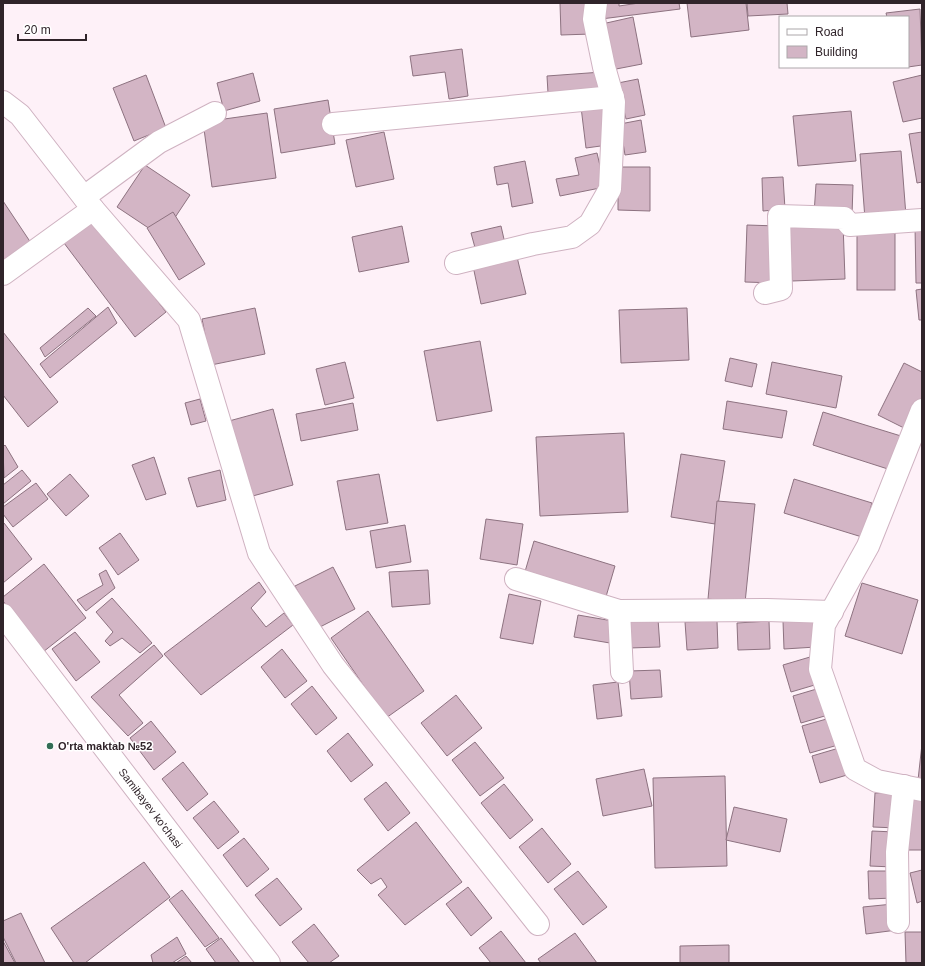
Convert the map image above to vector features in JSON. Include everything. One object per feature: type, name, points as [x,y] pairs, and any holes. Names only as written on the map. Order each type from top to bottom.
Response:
[{"type":"street","points":[[456,263],[533,244],[572,237],[590,224],[610,189],[613,97],[604,67],[594,19],[596,3]]},
{"type":"street","points":[[333,124],[613,97]]},
{"type":"street","points":[[3,102],[20,115],[89,203],[189,320],[259,554],[333,665],[538,924]]},
{"type":"street","points":[[3,274],[89,203],[159,142],[215,113]]},
{"type":"street","points":[[765,293],[781,289],[779,216],[844,218],[850,225],[922,220]]},
{"type":"street","points":[[898,922],[897,852],[913,788],[877,781],[855,769],[820,669],[824,625],[868,546],[919,413],[922,410]]},
{"type":"street","points":[[516,579],[619,611],[751,610],[832,612]]},
{"type":"street","points":[[619,611],[622,672]]},
{"type":"street","name":"Samibayev ko'chasi","points":[[3,615],[268,963]]},
{"type":"building","points":[[560,3],[590,3],[591,34],[561,35]]},
{"type":"building","points":[[603,3],[619,3],[619,6],[639,3],[679,3],[680,9],[601,19]]},
{"type":"building","points":[[687,3],[746,3],[749,30],[691,37]]},
{"type":"building","points":[[747,3],[787,3],[788,14],[748,16]]},
{"type":"building","points":[[920,9],[922,65],[909,67],[909,16],[887,16],[886,13]]},
{"type":"building","points":[[633,17],[642,64],[611,70],[602,24]]},
{"type":"building","points":[[462,49],[468,96],[449,99],[445,72],[413,76],[410,56]]},
{"type":"building","points":[[602,72],[604,89],[548,93],[547,76]]},
{"type":"building","points":[[253,73],[260,101],[224,111],[217,83]]},
{"type":"building","points":[[146,75],[166,128],[134,141],[113,88]]},
{"type":"building","points":[[922,75],[922,118],[903,122],[893,82]]},
{"type":"building","points":[[638,79],[645,115],[626,119],[618,83]]},
{"type":"building","points":[[328,100],[335,144],[281,153],[274,109]]},
{"type":"building","points":[[603,103],[608,145],[586,148],[581,107]]},
{"type":"building","points":[[851,111],[856,161],[798,166],[793,116]]},
{"type":"building","points":[[267,113],[276,178],[212,187],[203,122]]},
{"type":"building","points":[[641,120],[646,152],[625,155],[620,124]]},
{"type":"building","points":[[384,132],[394,179],[356,187],[346,140]]},
{"type":"building","points":[[922,132],[922,182],[917,183],[909,134]]},
{"type":"building","points":[[901,151],[906,216],[865,219],[860,154]]},
{"type":"building","points":[[597,153],[605,187],[560,196],[556,179],[579,175],[575,158]]},
{"type":"building","points":[[525,161],[533,203],[512,207],[508,183],[497,185],[494,167]]},
{"type":"building","points":[[145,165],[190,195],[162,237],[117,207]]},
{"type":"building","points":[[618,167],[650,167],[650,211],[618,210]]},
{"type":"building","points":[[783,177],[785,209],[763,211],[762,178]]},
{"type":"building","points":[[816,184],[853,185],[852,215],[814,214]]},
{"type":"building","points":[[3,201],[31,243],[3,261]]},
{"type":"building","points":[[173,212],[205,264],[179,280],[147,228]]},
{"type":"building","points":[[93,218],[166,312],[135,337],[64,243]]},
{"type":"building","points":[[843,223],[845,279],[792,281],[790,224]]},
{"type":"building","points":[[747,225],[777,226],[776,283],[745,282]]},
{"type":"building","points":[[402,226],[409,262],[359,272],[352,237]]},
{"type":"building","points":[[501,226],[506,248],[477,255],[471,233]]},
{"type":"building","points":[[915,226],[922,226],[922,283],[916,283]]},
{"type":"building","points":[[857,231],[895,231],[895,290],[857,290]]},
{"type":"building","points":[[517,257],[526,294],[481,304],[473,266]]},
{"type":"building","points":[[922,289],[922,320],[919,320],[916,290]]},
{"type":"building","points":[[108,307],[117,323],[50,378],[40,364]]},
{"type":"building","points":[[88,308],[96,316],[45,357],[40,348]]},
{"type":"building","points":[[255,308],[265,354],[211,365],[202,319]]},
{"type":"building","points":[[687,308],[689,360],[621,363],[619,310]]},
{"type":"building","points":[[3,332],[58,402],[28,427],[3,395]]},
{"type":"building","points":[[480,341],[492,411],[437,421],[424,351]]},
{"type":"building","points":[[730,358],[757,364],[752,387],[725,381]]},
{"type":"building","points":[[345,362],[354,398],[325,405],[316,369]]},
{"type":"building","points":[[772,362],[842,376],[836,408],[766,394]]},
{"type":"building","points":[[904,363],[922,372],[922,397],[906,429],[878,415]]},
{"type":"building","points":[[200,399],[206,421],[191,425],[185,403]]},
{"type":"building","points":[[727,401],[787,411],[782,438],[723,429]]},
{"type":"building","points":[[353,403],[358,430],[301,441],[296,414]]},
{"type":"building","points":[[273,409],[293,485],[249,497],[229,421]]},
{"type":"building","points":[[823,412],[901,436],[891,470],[813,445]]},
{"type":"building","points":[[624,433],[628,512],[540,516],[536,437]]},
{"type":"building","points":[[5,445],[18,467],[4,478],[3,447]]},
{"type":"building","points":[[681,454],[725,461],[715,524],[671,517]]},
{"type":"building","points":[[154,457],[166,494],[146,500],[132,465]]},
{"type":"building","points":[[22,470],[31,481],[3,504],[3,485]]},
{"type":"building","points":[[220,470],[226,500],[197,507],[188,478]]},
{"type":"building","points":[[70,474],[89,496],[66,516],[47,494]]},
{"type":"building","points":[[379,474],[388,523],[346,530],[337,481]]},
{"type":"building","points":[[794,479],[872,503],[862,537],[784,513]]},
{"type":"building","points":[[36,483],[48,499],[13,527],[3,514],[3,507]]},
{"type":"building","points":[[717,501],[755,504],[745,603],[708,599]]},
{"type":"building","points":[[486,519],[523,524],[517,565],[480,559]]},
{"type":"building","points":[[4,523],[32,559],[3,583],[3,524]]},
{"type":"building","points":[[405,525],[411,562],[376,568],[370,531]]},
{"type":"building","points":[[120,533],[139,560],[118,575],[99,548]]},
{"type":"building","points":[[534,541],[615,566],[605,600],[524,575]]},
{"type":"building","points":[[44,564],[86,618],[43,652],[3,601],[3,597]]},
{"type":"building","points":[[333,567],[355,609],[318,628],[295,586]]},
{"type":"building","points":[[106,570],[115,588],[86,611],[77,600],[103,585],[99,574]]},
{"type":"building","points":[[428,570],[430,604],[392,607],[389,572]]},
{"type":"building","points":[[259,582],[266,592],[251,608],[266,627],[284,613],[293,625],[201,695],[164,654]]},
{"type":"building","points":[[862,583],[918,600],[902,654],[845,636]]},
{"type":"building","points":[[509,594],[541,601],[533,644],[500,638]]},
{"type":"building","points":[[112,598],[152,643],[140,653],[122,638],[110,646],[105,641],[113,632],[96,612]]},
{"type":"building","points":[[368,611],[424,691],[386,718],[331,638]]},
{"type":"building","points":[[578,615],[613,621],[610,643],[574,637]]},
{"type":"building","points":[[658,619],[660,647],[629,648],[627,621]]},
{"type":"building","points":[[815,620],[816,647],[784,649],[783,621]]},
{"type":"building","points":[[717,621],[718,648],[687,650],[685,622]]},
{"type":"building","points":[[769,621],[770,649],[738,650],[737,623]]},
{"type":"building","points":[[75,632],[100,662],[76,681],[52,649]]},
{"type":"building","points":[[154,645],[163,656],[119,695],[143,723],[128,736],[91,697]]},
{"type":"building","points":[[282,649],[307,681],[285,698],[261,667]]},
{"type":"building","points":[[810,657],[818,684],[791,692],[783,665]]},
{"type":"building","points":[[660,670],[662,697],[631,699],[629,671]]},
{"type":"building","points":[[618,682],[622,716],[597,719],[593,685]]},
{"type":"building","points":[[312,686],[337,718],[316,735],[291,704]]},
{"type":"building","points":[[820,688],[828,715],[801,723],[793,696]]},
{"type":"building","points":[[456,695],[482,728],[447,756],[421,723]]},
{"type":"building","points":[[830,718],[838,745],[810,753],[802,726]]},
{"type":"building","points":[[151,721],[176,752],[154,770],[130,738]]},
{"type":"building","points":[[348,733],[373,765],[351,782],[327,751]]},
{"type":"building","points":[[475,742],[504,778],[480,796],[452,760]]},
{"type":"building","points":[[922,744],[922,780],[918,780]]},
{"type":"building","points":[[839,748],[847,775],[820,783],[812,756]]},
{"type":"building","points":[[183,762],[208,794],[187,811],[162,779]]},
{"type":"building","points":[[644,769],[652,806],[603,816],[596,779]]},
{"type":"building","points":[[725,776],[727,866],[655,868],[653,778]]},
{"type":"building","points":[[386,782],[410,813],[388,831],[364,799]]},
{"type":"building","points":[[504,784],[533,820],[510,839],[481,803]]},
{"type":"building","points":[[875,793],[898,793],[897,828],[873,827]]},
{"type":"building","points":[[907,799],[922,799],[922,850],[906,850]]},
{"type":"building","points":[[214,801],[239,832],[218,849],[193,818]]},
{"type":"building","points":[[734,807],[787,819],[780,852],[726,840]]},
{"type":"building","points":[[416,822],[462,882],[405,925],[378,895],[387,887],[381,878],[371,884],[357,870]]},
{"type":"building","points":[[542,828],[571,864],[548,883],[519,847]]},
{"type":"building","points":[[872,831],[895,832],[893,867],[870,866]]},
{"type":"building","points":[[244,838],[269,869],[247,887],[223,855]]},
{"type":"building","points":[[144,862],[170,897],[85,963],[74,963],[51,928]]},
{"type":"building","points":[[922,870],[922,901],[917,903],[910,873]]},
{"type":"building","points":[[578,871],[607,907],[583,925],[554,889]]},
{"type":"building","points":[[868,871],[893,871],[893,898],[869,899]]},
{"type":"building","points":[[277,878],[302,909],[280,926],[255,895]]},
{"type":"building","points":[[468,887],[492,918],[471,936],[446,904]]},
{"type":"building","points":[[182,890],[219,938],[205,947],[169,900]]},
{"type":"building","points":[[893,904],[897,930],[866,934],[863,907]]},
{"type":"building","points":[[21,913],[45,963],[16,963],[3,937],[3,921]]},
{"type":"building","points":[[314,924],[339,956],[329,963],[309,963],[292,942]]},
{"type":"building","points":[[501,931],[526,963],[491,963],[479,948]]},
{"type":"building","points":[[905,932],[922,932],[922,963],[906,963]]},
{"type":"building","points":[[575,933],[597,963],[541,963],[538,959]]},
{"type":"building","points":[[177,937],[186,954],[172,963],[153,963],[151,955]]},
{"type":"building","points":[[221,938],[240,963],[216,963],[206,949]]},
{"type":"building","points":[[3,941],[15,963],[3,963]]},
{"type":"building","points":[[729,945],[729,963],[680,963],[680,946]]},
{"type":"building","points":[[186,956],[192,963],[176,963]]},
{"type":"place","name":"O'rta maktab №52","points":[[50,746]]}]
